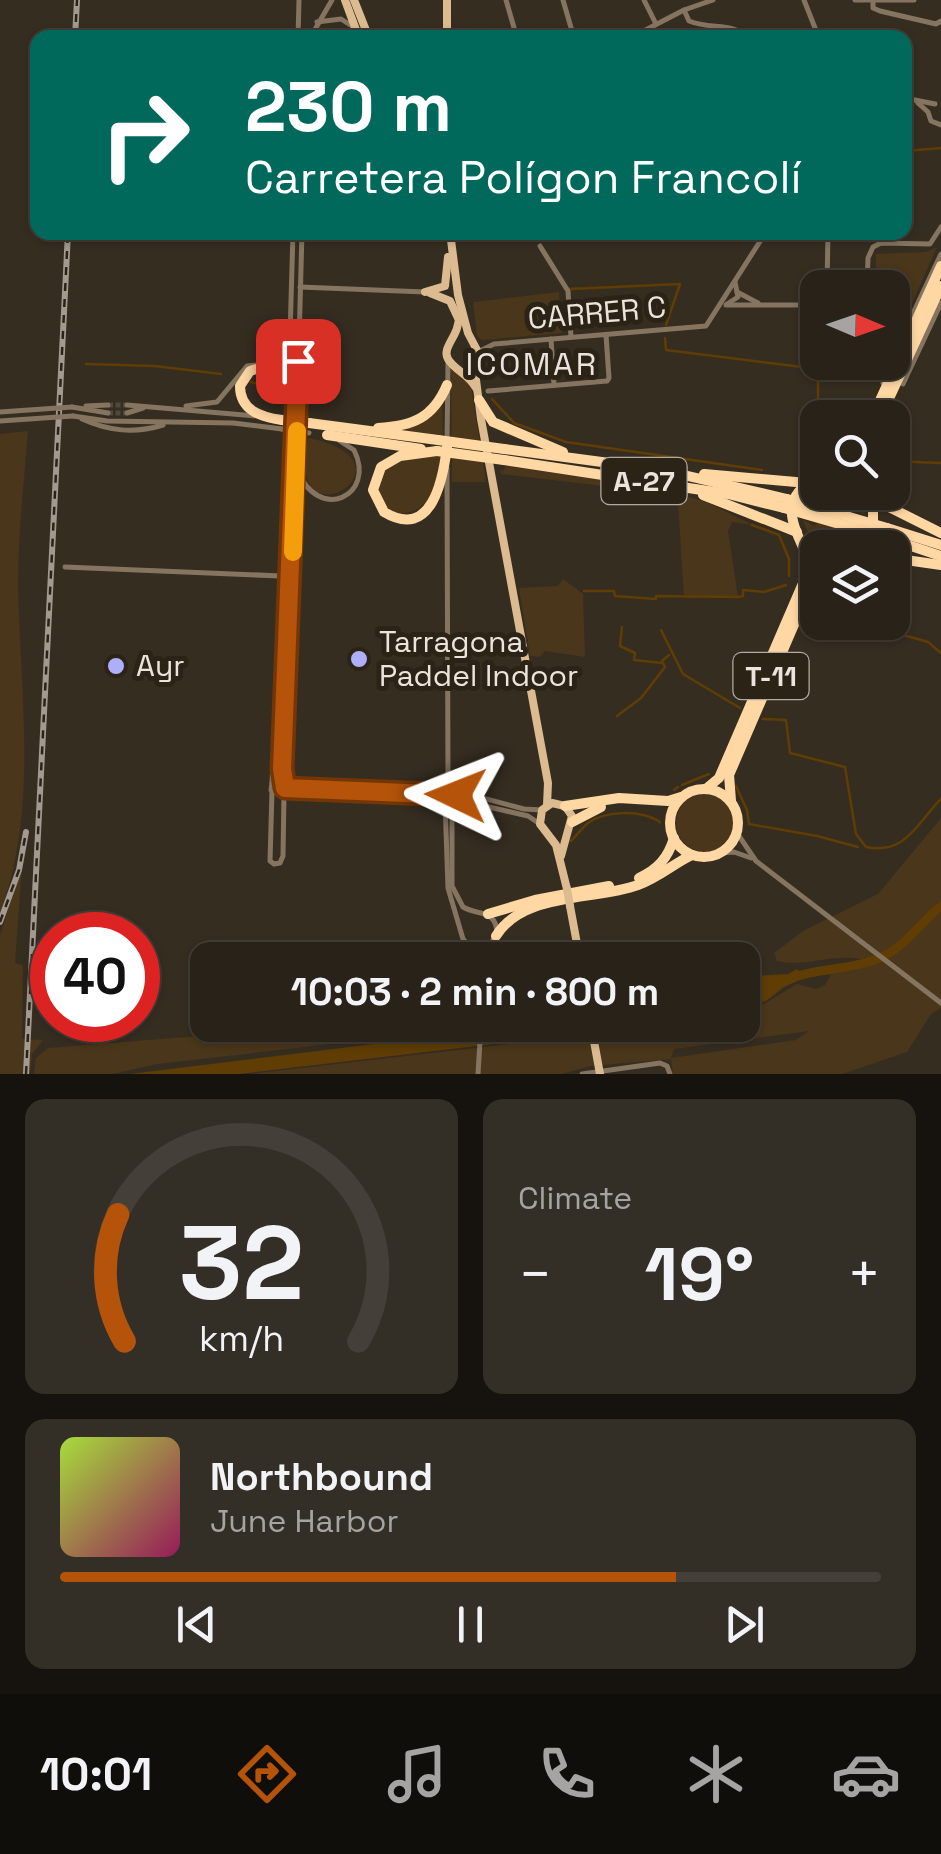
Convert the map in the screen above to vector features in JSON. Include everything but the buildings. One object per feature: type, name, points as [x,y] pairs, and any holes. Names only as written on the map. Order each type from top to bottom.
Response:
[{"type":"highway","points":[[878,400],[941,266]]},
{"type":"highway","points":[[888,400],[941,286]]},
{"type":"highway","points":[[264,417],[242,402],[242,380],[250,371],[262,368],[276,373],[284,386]]},
{"type":"highway","points":[[894,400],[903,384]]},
{"type":"highway","points":[[358,430],[406,426],[423,419],[446,385]]},
{"type":"highway","points":[[482,394],[491,420],[525,438],[618,465]]},
{"type":"highway","name":"A-27","points":[[264,417],[282,424],[358,430],[441,446]]},
{"type":"highway","name":"A-27","points":[[327,436],[441,446],[680,480]]},
{"type":"highway","points":[[441,446],[441,485],[426,511],[406,519],[384,512],[373,490],[380,466],[400,456],[441,446]]},
{"type":"highway","name":"A-27","points":[[504,454],[618,465],[785,503],[876,530]]},
{"type":"highway","points":[[680,480],[800,480]]},
{"type":"highway","points":[[680,480],[725,504],[795,532]]},
{"type":"highway","points":[[800,498],[795,532],[800,544]]},
{"type":"highway","points":[[893,510],[941,535]]},
{"type":"highway","name":"T-11","points":[[795,532],[800,538]]},
{"type":"highway","name":"A-27","points":[[910,538],[941,545]]},
{"type":"highway","name":"A-27","points":[[910,543],[941,556]]},
{"type":"highway","points":[[910,561],[941,565]]},
{"type":"highway","name":"T-11","points":[[706,788],[728,766],[800,598]]},
{"type":"highway","name":"T-11","points":[[728,766],[731,801],[738,817],[737,833]]},
{"type":"highway","points":[[562,804],[619,798],[668,801],[706,788],[731,801]]},
{"type":"highway","points":[[670,821],[681,797]]},
{"type":"highway","points":[[569,827],[598,807],[632,804],[664,812],[674,838],[692,854],[705,857],[720,853],[737,833]]},
{"type":"highway","points":[[488,914],[535,900],[632,881],[660,865],[674,838]]},
{"type":"highway","points":[[494,939],[508,921],[525,910],[634,886],[692,854]]},
{"type":"main road","points":[[345,0],[355,30]]},
{"type":"main road","points":[[354,0],[366,30]]},
{"type":"main road","points":[[449,30],[450,0]]},
{"type":"main road","points":[[425,292],[446,286],[449,240]]},
{"type":"main road","points":[[451,240],[460,322],[456,337],[448,344],[447,356],[482,394]]},
{"type":"main road","points":[[425,292],[450,301],[460,322]]},
{"type":"main road","points":[[458,295],[476,356],[476,379],[482,394],[548,783],[540,824],[561,856],[577,942]]},
{"type":"main road","points":[[456,337],[471,339]]},
{"type":"main road","points":[[456,367],[467,367],[476,356]]},
{"type":"main road","points":[[548,783],[562,804],[569,827],[561,856]]},
{"type":"main road","points":[[544,808],[562,804]]},
{"type":"main road","points":[[548,834],[559,836],[569,827]]},
{"type":"main road","points":[[595,1042],[601,1072]]},
{"type":"street","points":[[298,30],[299,0]]},
{"type":"street","points":[[314,30],[332,0]]},
{"type":"street","points":[[506,0],[515,30]]},
{"type":"street","points":[[562,0],[571,30]]},
{"type":"street","points":[[644,0],[656,24]]},
{"type":"street","points":[[645,30],[713,0]]},
{"type":"street","points":[[804,0],[816,30]]},
{"type":"street","points":[[855,0],[914,0]]},
{"type":"street","points":[[873,1],[873,8],[880,11],[938,22]]},
{"type":"street","points":[[684,10],[689,21],[698,25],[741,30]]},
{"type":"street","points":[[317,22],[341,20],[354,27]]},
{"type":"street","points":[[912,101],[928,112],[930,121],[941,124]]},
{"type":"street","points":[[918,103],[938,103]]},
{"type":"street","points":[[928,112],[938,103]]},
{"type":"street","points":[[868,270],[872,247],[881,243],[925,246],[934,241],[941,227]]},
{"type":"street","points":[[293,240],[272,783],[270,861],[274,864],[283,856],[302,240]]},
{"type":"street","points":[[716,312],[761,240]]},
{"type":"street","points":[[827,270],[828,240]]},
{"type":"street","points":[[540,246],[568,291],[571,337]]},
{"type":"street","points":[[910,320],[941,254]]},
{"type":"street","points":[[736,279],[736,290]]},
{"type":"street","points":[[300,287],[425,292]]},
{"type":"street","points":[[724,294],[736,290],[761,304]]},
{"type":"street","name":"CARRER C","points":[[476,356],[494,344],[702,327],[736,299],[736,290]]},
{"type":"street","points":[[903,384],[941,303]]},
{"type":"street","points":[[726,305],[800,305]]},
{"type":"street","points":[[482,394],[608,380],[606,334]]},
{"type":"street","points":[[288,407],[284,359],[290,336]]},
{"type":"street","points":[[551,339],[554,385]]},
{"type":"street","points":[[447,356],[441,446],[448,530],[448,888],[465,942]]},
{"type":"street","points":[[173,408],[216,402],[243,369],[284,359]]},
{"type":"street","points":[[882,390],[885,380]]},
{"type":"street","name":"A-27","points":[[127,409],[151,406],[264,417]]},
{"type":"street","points":[[0,412],[108,409]]},
{"type":"street","name":"A-27","points":[[0,421],[73,416],[108,430],[147,430],[166,424],[282,424]]},
{"type":"street","name":"A-27","points":[[309,428],[327,436]]},
{"type":"street","points":[[296,467],[302,483],[318,498],[338,499],[350,492],[359,476],[358,458],[347,444],[327,436]]},
{"type":"street","points":[[64,567],[282,576]]},
{"type":"street","points":[[272,783],[277,780],[284,787],[448,795],[527,810],[544,808]]},
{"type":"street","points":[[272,792],[276,794],[284,787]]},
{"type":"street","points":[[448,795],[528,816],[540,824]]},
{"type":"street","points":[[448,795],[454,894],[462,907],[488,914],[496,924],[492,942]]},
{"type":"street","points":[[451,817],[459,804],[476,802]]},
{"type":"street","points":[[737,833],[745,853]]},
{"type":"street","points":[[720,853],[745,853],[941,1003]]},
{"type":"street","points":[[461,927],[474,912]]},
{"type":"street","points":[[491,942],[494,939]]},
{"type":"street","points":[[478,1074],[480,1042]]},
{"type":"street","points":[[582,1074],[664,1063],[670,1074]]},
{"type":"shaded area","points":[[937,247],[910,308],[910,270],[876,270],[876,254],[926,252]]},
{"type":"shaded area","points":[[559,292],[562,333],[482,340],[477,336],[473,302]]},
{"type":"shaded area","points":[[451,369],[464,375],[471,386],[486,482],[452,482]]},
{"type":"shaded area","points":[[442,402],[442,450],[436,484],[419,508],[395,512],[384,504],[377,490],[386,466],[409,456],[436,457],[436,436],[398,431],[424,421]]},
{"type":"shaded area","points":[[28,431],[18,585],[23,792],[20,833],[0,913],[0,434]]},
{"type":"shaded area","points":[[309,438],[339,448],[353,461],[355,474],[348,486],[336,493],[322,494],[311,486],[304,460]]},
{"type":"shaded area","points":[[506,466],[654,487],[706,502],[753,525],[732,522],[728,531],[738,597],[684,598],[678,500],[646,491],[501,474],[500,469],[503,471]]},
{"type":"shaded area","points":[[820,510],[852,510],[842,530],[808,530],[803,520],[817,524]]},
{"type":"shaded area","points":[[563,579],[583,594],[585,657],[545,651],[540,657],[530,656],[519,588],[558,586]]},
{"type":"shaded area","points":[[705,794],[726,802],[734,823],[726,844],[705,852],[684,844],[676,823],[684,802]]},
{"type":"shaded area","points":[[941,818],[941,1008],[931,1014],[907,1052],[842,1074],[673,1074],[671,1059],[591,1066],[561,1074],[250,1074],[528,1042],[726,1042],[674,1049],[671,1058],[796,1040],[809,1031],[760,1038],[760,1005],[797,984],[816,989],[825,985],[832,972],[874,964],[850,958],[777,961],[774,953],[803,931],[878,894]]},
{"type":"shaded area","points":[[22,865],[15,963],[23,965],[22,1039],[41,1042],[32,1054],[30,1074],[0,1074],[0,935]]},
{"type":"shaded area","points":[[797,969],[804,978],[760,1002],[760,976],[788,974]]},
{"type":"shaded area","points":[[160,1039],[349,1042],[157,1064],[112,1074],[34,1074],[36,1058],[48,1048]]},
{"type":"shaded area","points":[[390,1042],[511,1042],[239,1074],[130,1074]]},
{"type":"waterway","points":[[912,150],[941,148]]},
{"type":"waterway","points":[[570,289],[680,284],[666,325]]},
{"type":"waterway","points":[[665,338],[666,350],[818,369],[818,400]]},
{"type":"waterway","points":[[86,364],[155,366],[221,374]]},
{"type":"waterway","points":[[251,382],[278,390]]},
{"type":"waterway","points":[[492,399],[514,423],[566,442],[762,470]]},
{"type":"waterway","points":[[910,462],[941,463]]},
{"type":"waterway","points":[[752,525],[779,535],[789,559],[789,576]]},
{"type":"waterway","points":[[584,591],[614,591],[615,596],[656,599],[738,597],[743,596],[743,590],[764,592],[786,585]]},
{"type":"waterway","points":[[622,627],[620,646],[635,653],[634,660],[662,663]]},
{"type":"waterway","points":[[661,630],[683,674],[740,708]]},
{"type":"waterway","points":[[910,637],[928,642],[941,653]]},
{"type":"waterway","points":[[617,716],[641,698],[665,667],[662,661],[669,655]]},
{"type":"waterway","points":[[763,719],[786,720],[790,753],[845,767],[856,834],[866,847],[901,842],[941,799]]},
{"type":"waterway","points":[[682,785],[709,774]]},
{"type":"waterway","points":[[736,786],[749,824],[858,847]]},
{"type":"waterway","points":[[674,790],[678,787]]},
{"type":"waterway","points":[[571,841],[588,823],[604,816],[634,814],[660,822]]},
{"type":"waterway","points":[[791,978],[886,955],[941,906]]},
{"type":"tunnel","points":[[108,405],[127,405]]},
{"type":"tunnel","points":[[108,413],[127,413]]},
{"type":"railway","points":[[75,30],[77,0]]},
{"type":"railway","points":[[26,1074],[68,240]]},
{"type":"railway","points":[[0,922],[19,870],[26,832]]},
{"type":"slow traffic","points":[[293,552],[297,431]]},
{"type":"place","name":"Tarragona Paddel Indoor","points":[[359,659]]},
{"type":"place","name":"Ayr","points":[[116,666]]},
{"type":"district","name":"ICOMAR","points":[[532,364]]},
{"type":"route","points":[[298,361],[282,769],[285,788],[430,794],[450,789],[456,795]]}]
